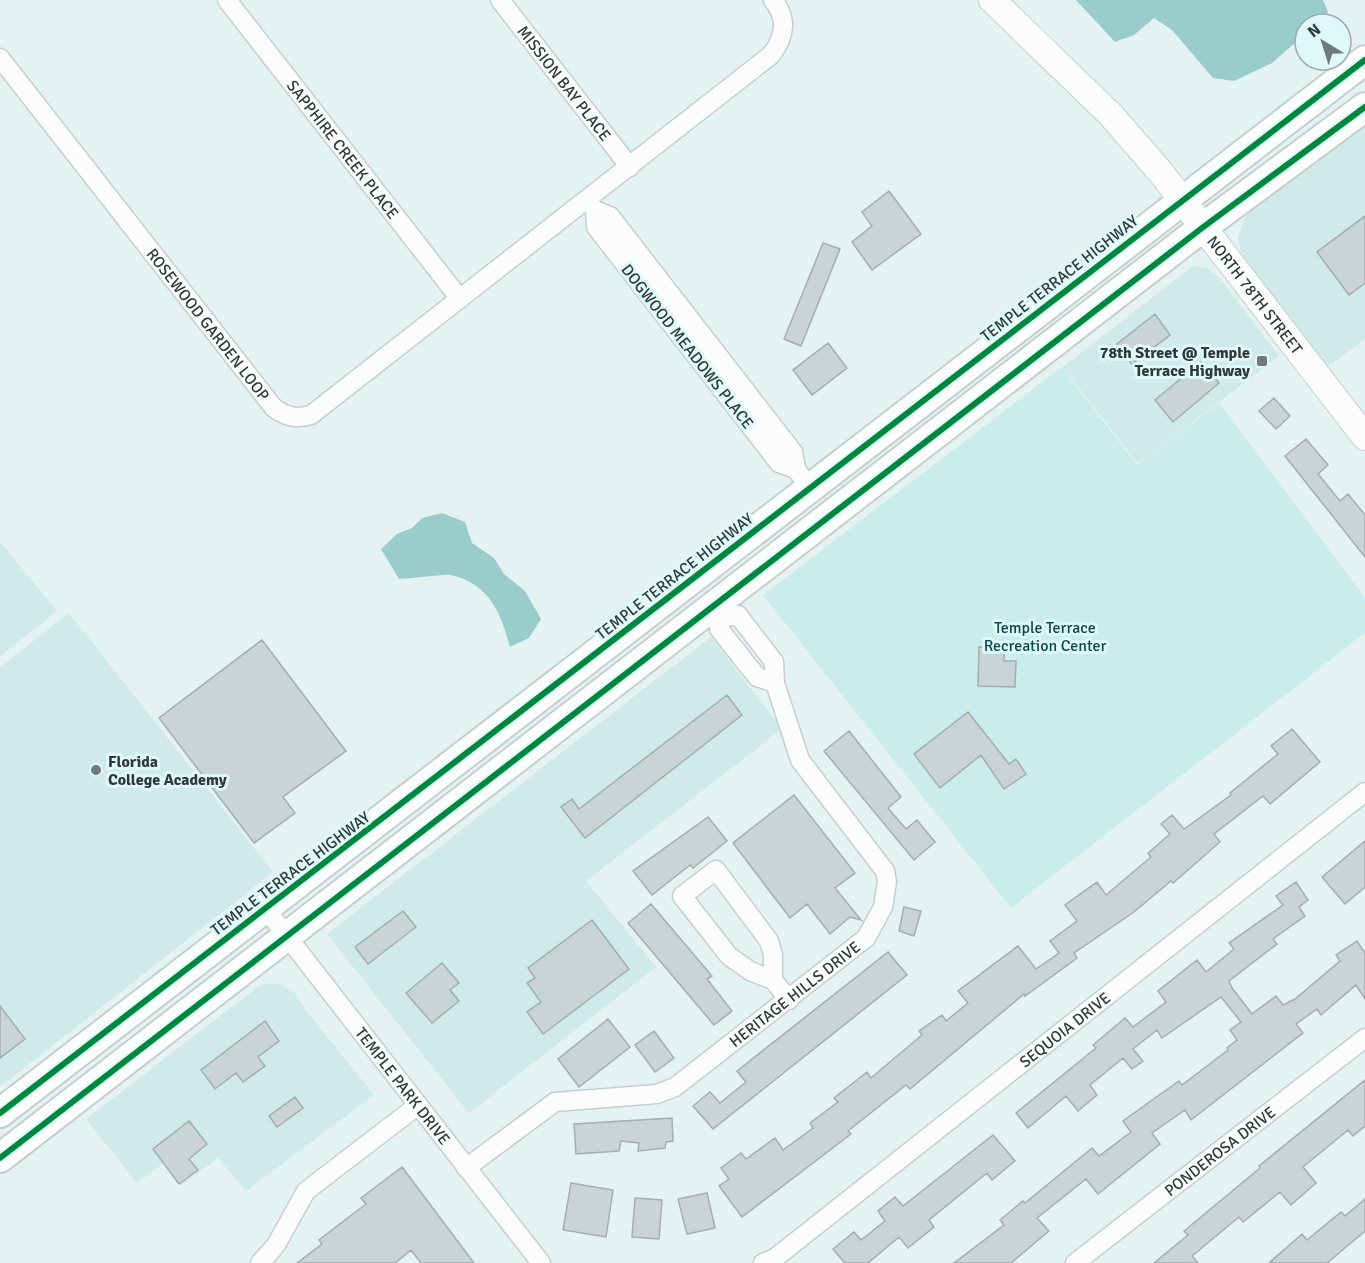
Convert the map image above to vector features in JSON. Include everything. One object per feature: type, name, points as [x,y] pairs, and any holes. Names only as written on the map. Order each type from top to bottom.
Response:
[{"type":"main road","name":"TEMPLE TERRACE HIGHWAY","points":[[0,1113],[265,909],[803,479],[1181,200],[1365,60]]},
{"type":"main road","points":[[0,1158],[286,937],[718,612],[1203,228],[1365,106]]},
{"type":"main road","points":[[718,612],[712,591],[802,517],[803,479]]},
{"type":"street","name":"SAPPHIRE CREEK PLACE","points":[[227,0],[460,299]]},
{"type":"street","name":"MISSION BAY PLACE","points":[[500,0],[630,167]]},
{"type":"street","points":[[460,299],[591,205],[630,167],[771,55],[779,44],[784,30],[783,17],[773,0]]},
{"type":"street","name":"NORTH 78TH STREET","points":[[992,0],[1111,115],[1181,200],[1365,436]]},
{"type":"street","name":"ROSEWOOD GARDEN LOOP","points":[[0,58],[274,408],[285,416],[297,419],[311,415],[460,299]]},
{"type":"street","name":"DOGWOOD MEADOWS PLACE","points":[[591,205],[610,216],[793,452],[803,479]]},
{"type":"street","name":"DOGWOOD MEADOWS PLACE","points":[[591,205],[596,227],[779,463],[803,479]]},
{"type":"street","points":[[666,317],[680,306]]},
{"type":"street","name":"HERITAGE HILLS DRIVE","points":[[466,1168],[555,1102],[666,1092],[789,1000],[872,930],[883,907],[887,882],[880,862],[801,760],[775,683],[774,662],[738,615],[718,612]]},
{"type":"street","name":"SEQUOIA DRIVE","points":[[763,1263],[775,1258],[1365,792]]},
{"type":"street","points":[[773,980],[773,955],[769,941],[716,870],[682,896],[729,956],[750,971],[773,980],[789,1000]]},
{"type":"street","name":"TEMPLE PARK DRIVE","points":[[265,909],[541,1263]]},
{"type":"street","name":"PONDEROSA DRIVE","points":[[1075,1263],[1365,1038]]},
{"type":"street","points":[[260,1263],[276,1245],[306,1191],[417,1106]]},
{"type":"shaded area","points":[[1076,0],[1323,0],[1328,12],[1293,12],[1293,45],[1272,63],[1234,81],[1213,78],[1172,30],[1154,18],[1134,35],[1115,42]]},
{"type":"shaded area","points":[[1365,126],[1365,339],[1328,366],[1241,254],[1238,237],[1246,216],[1252,209]]},
{"type":"shaded area","points":[[1193,266],[1207,268],[1222,281],[1279,356],[1138,464],[1063,367]]},
{"type":"shaded area","points":[[442,513],[465,522],[472,543],[494,558],[504,574],[525,591],[541,619],[529,638],[510,647],[498,612],[492,602],[475,585],[464,579],[447,575],[399,579],[381,549],[397,534],[412,528],[422,518]]},
{"type":"shaded area","points":[[0,542],[57,611],[0,656]]},
{"type":"shaded area","name":"Florida College Academy","points":[[69,613],[273,872],[0,1087],[0,667]]},
{"type":"shaded area","points":[[711,637],[782,729],[586,881],[656,967],[469,1113],[327,934]]},
{"type":"shaded area","points":[[278,984],[295,993],[307,1012],[374,1095],[246,1191],[218,1158],[181,1186],[164,1163],[137,1183],[86,1119],[259,986]]},
{"type":"green space","name":"Temple Terrace Recreation Center","points":[[1062,367],[1137,465],[1219,403],[1365,598],[1365,633],[1011,908],[763,595]]},
{"type":"building","points":[[889,191],[921,234],[872,270],[852,242],[872,226],[862,212]]},
{"type":"building","points":[[1365,216],[1365,283],[1349,295],[1317,252]]},
{"type":"building","points":[[823,243],[840,249],[801,346],[784,339]]},
{"type":"building","points":[[1155,314],[1170,335],[1132,364],[1117,344]]},
{"type":"building","points":[[828,343],[847,368],[812,395],[793,370]]},
{"type":"building","points":[[1201,362],[1219,383],[1173,422],[1155,400]]},
{"type":"building","points":[[1274,398],[1290,416],[1276,429],[1259,411]]},
{"type":"building","points":[[1306,439],[1328,465],[1318,474],[1340,501],[1348,494],[1365,515],[1365,557],[1285,456]]},
{"type":"building","points":[[262,640],[346,751],[283,797],[295,813],[254,843],[159,718]]},
{"type":"building","points":[[979,647],[1004,648],[1004,661],[1016,661],[1015,687],[978,686]]},
{"type":"building","points":[[727,695],[742,715],[585,838],[561,807],[572,799],[579,809]]},
{"type":"building","points":[[968,712],[1009,764],[1016,759],[1026,774],[1004,789],[981,755],[940,788],[914,754]]},
{"type":"building","points":[[1292,729],[1320,762],[1270,804],[1263,796],[1214,834],[1220,842],[1173,883],[1171,881],[1134,912],[1074,953],[1077,958],[1025,996],[1024,994],[910,1089],[906,1085],[848,1131],[851,1134],[742,1217],[719,1186],[729,1179],[721,1168],[741,1153],[746,1159],[775,1138],[783,1150],[813,1128],[810,1123],[838,1102],[834,1098],[867,1072],[871,1078],[922,1035],[919,1031],[942,1015],[946,1021],[968,1003],[958,991],[1018,946],[1036,969],[1059,953],[1050,941],[1077,921],[1065,905],[1097,882],[1106,895],[1151,857],[1148,853],[1170,834],[1161,824],[1172,815],[1184,829],[1231,795],[1230,793],[1278,754],[1271,746]]},
{"type":"building","points":[[849,731],[901,797],[888,808],[906,829],[917,820],[935,842],[914,860],[824,751]]},
{"type":"building","points":[[794,795],[855,873],[835,888],[861,920],[850,917],[830,934],[807,904],[790,918],[733,843]]},
{"type":"building","points":[[708,817],[727,841],[693,868],[690,865],[652,895],[633,871]]},
{"type":"building","points":[[1365,841],[1365,887],[1345,904],[1322,877]]},
{"type":"building","points":[[1296,882],[1308,900],[1299,907],[1305,916],[1273,939],[1277,944],[1229,981],[1232,988],[1252,1014],[1276,996],[1283,1005],[1295,999],[1340,961],[1336,955],[1357,941],[1365,953],[1365,999],[1356,985],[1321,1015],[1317,1009],[1296,1024],[1303,1033],[1191,1120],[1185,1110],[1152,1133],[1160,1144],[1098,1194],[1086,1179],[1037,1218],[1049,1231],[1011,1263],[954,1263],[1004,1225],[1000,1220],[1023,1201],[1025,1203],[1092,1148],[1099,1156],[1131,1132],[1123,1121],[1179,1081],[1182,1085],[1228,1050],[1227,1048],[1237,1040],[1230,1030],[1241,1022],[1221,997],[1162,1038],[1157,1030],[1133,1049],[1143,1061],[1132,1069],[1123,1058],[1090,1085],[1097,1095],[1078,1111],[1066,1096],[1028,1128],[1016,1113],[1096,1048],[1093,1045],[1125,1018],[1133,1027],[1166,1002],[1158,991],[1197,960],[1206,972],[1234,949],[1229,943],[1283,905],[1276,896]]},
{"type":"building","points":[[651,904],[712,976],[707,979],[732,1011],[714,1025],[628,923]]},
{"type":"building","points":[[904,907],[921,911],[914,936],[899,931]]},
{"type":"building","points":[[403,911],[416,927],[368,964],[355,947]]},
{"type":"building","points":[[592,920],[629,969],[543,1034],[527,1012],[541,1002],[527,983],[535,978],[528,968]]},
{"type":"building","points":[[888,952],[907,975],[713,1129],[693,1106],[710,1092],[720,1103],[746,1082],[737,1071]]},
{"type":"building","points":[[442,963],[459,983],[450,990],[459,1001],[432,1023],[406,993]]},
{"type":"building","points":[[0,1006],[25,1039],[0,1058]]},
{"type":"building","points":[[608,1019],[630,1047],[579,1087],[558,1059]]},
{"type":"building","points":[[265,1021],[279,1041],[258,1057],[265,1066],[243,1082],[236,1073],[215,1089],[201,1070]]},
{"type":"building","points":[[654,1031],[674,1058],[655,1072],[635,1045]]},
{"type":"building","points":[[1365,1080],[1365,1126],[1353,1136],[1348,1130],[1303,1167],[1316,1183],[1291,1205],[1280,1192],[1243,1222],[1239,1217],[1192,1256],[1198,1263],[1154,1263],[1188,1235],[1184,1231],[1260,1168],[1259,1166]]},
{"type":"building","points":[[295,1097],[303,1108],[277,1127],[269,1116]]},
{"type":"building","points":[[672,1118],[673,1141],[666,1142],[665,1148],[638,1151],[639,1143],[621,1141],[619,1151],[576,1154],[574,1124]]},
{"type":"building","points":[[189,1121],[207,1144],[189,1159],[198,1170],[179,1184],[153,1149]]},
{"type":"building","points":[[993,1135],[1015,1161],[992,1180],[987,1173],[929,1220],[934,1227],[908,1248],[899,1237],[868,1263],[845,1263],[833,1249],[854,1232],[861,1240],[885,1221],[878,1211],[895,1197],[903,1206]]},
{"type":"building","points":[[402,1167],[474,1263],[421,1263],[411,1250],[395,1263],[297,1263],[322,1244],[319,1240],[366,1204],[361,1198]]},
{"type":"building","points":[[571,1183],[613,1190],[606,1237],[563,1230]]},
{"type":"building","points":[[707,1193],[715,1228],[687,1234],[678,1199]]},
{"type":"building","points":[[635,1198],[662,1200],[659,1239],[632,1237]]},
{"type":"building","points":[[1365,1199],[1365,1231],[1327,1263],[1269,1263],[1302,1234],[1307,1240],[1341,1212],[1345,1216]]},
{"type":"cycle path","points":[[0,1113],[1365,60]]},
{"type":"cycle path","points":[[0,1158],[1202,228],[1365,107]]},
{"type":"place","name":"78th Street @ Temple Terrace Highway","points":[[1262,361]]},
{"type":"place","name":"Florida College Academy","points":[[96,770]]}]
